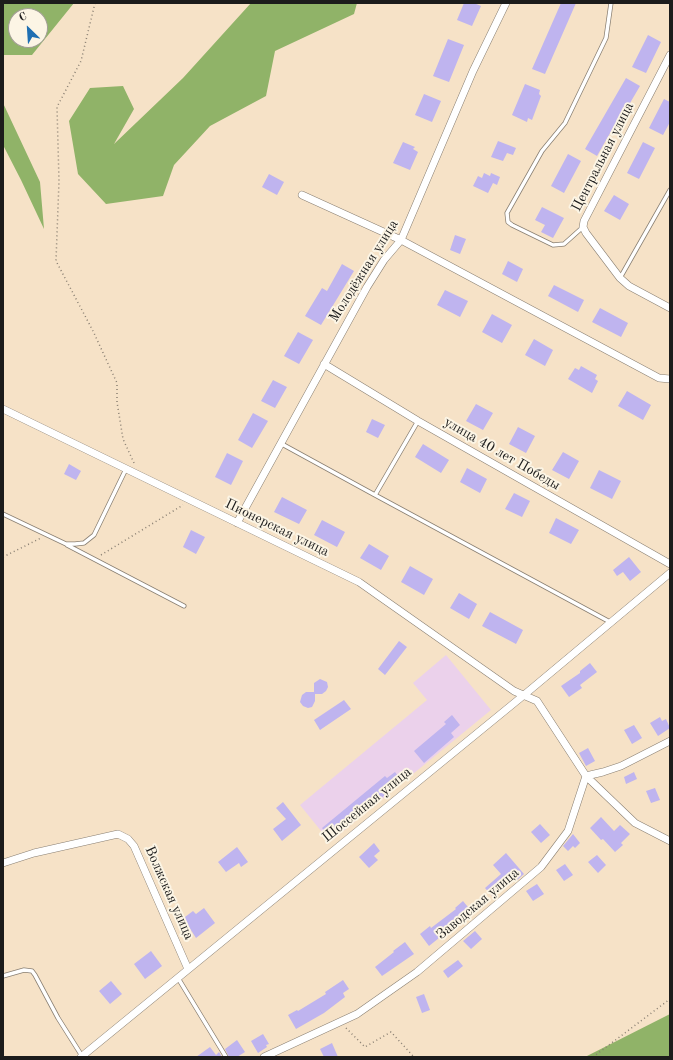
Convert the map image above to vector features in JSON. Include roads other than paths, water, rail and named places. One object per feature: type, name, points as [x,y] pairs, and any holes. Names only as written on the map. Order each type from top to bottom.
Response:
[{"type":"street","name":"Молодёжная улица","points":[[237,523],[367,287],[384,260],[401,240],[473,71],[506,3]]},
{"type":"street","name":"Центральная улица","points":[[670,55],[584,221],[583,227],[620,278],[629,286],[670,308]]},
{"type":"street","points":[[302,195],[401,240],[659,378],[670,379]]},
{"type":"street","name":"улица 40 лет Победы","points":[[324,364],[418,421],[670,564]]},
{"type":"street","name":"Пионерская улица","points":[[3,409],[359,582],[514,690],[537,701],[542,706],[586,776],[635,824],[670,841]]},
{"type":"street","name":"Шоссейная улица","points":[[82,1056],[670,573]]},
{"type":"street","points":[[586,776],[621,766],[670,741]]},
{"type":"street","name":"Заводская улица","points":[[264,1057],[357,1014],[417,972],[541,867],[568,831],[586,776]]},
{"type":"street","name":"Волжская улица","points":[[3,863],[34,853],[118,834],[128,839],[134,846],[188,969]]},
{"type":"lane","points":[[583,227],[564,244],[553,245],[512,225],[508,222],[507,212],[542,151],[565,123],[606,38],[611,3]]},
{"type":"lane","points":[[620,278],[670,190]]},
{"type":"lane","points":[[375,495],[418,421]]},
{"type":"lane","points":[[280,443],[611,623]]},
{"type":"lane","points":[[59,541],[66,544],[84,543],[94,535],[126,469]]},
{"type":"lane","points":[[3,514],[59,541],[184,606]]},
{"type":"lane","points":[[3,976],[24,970],[32,971],[58,1018],[82,1056]]},
{"type":"lane","points":[[177,977],[226,1057]]}]
